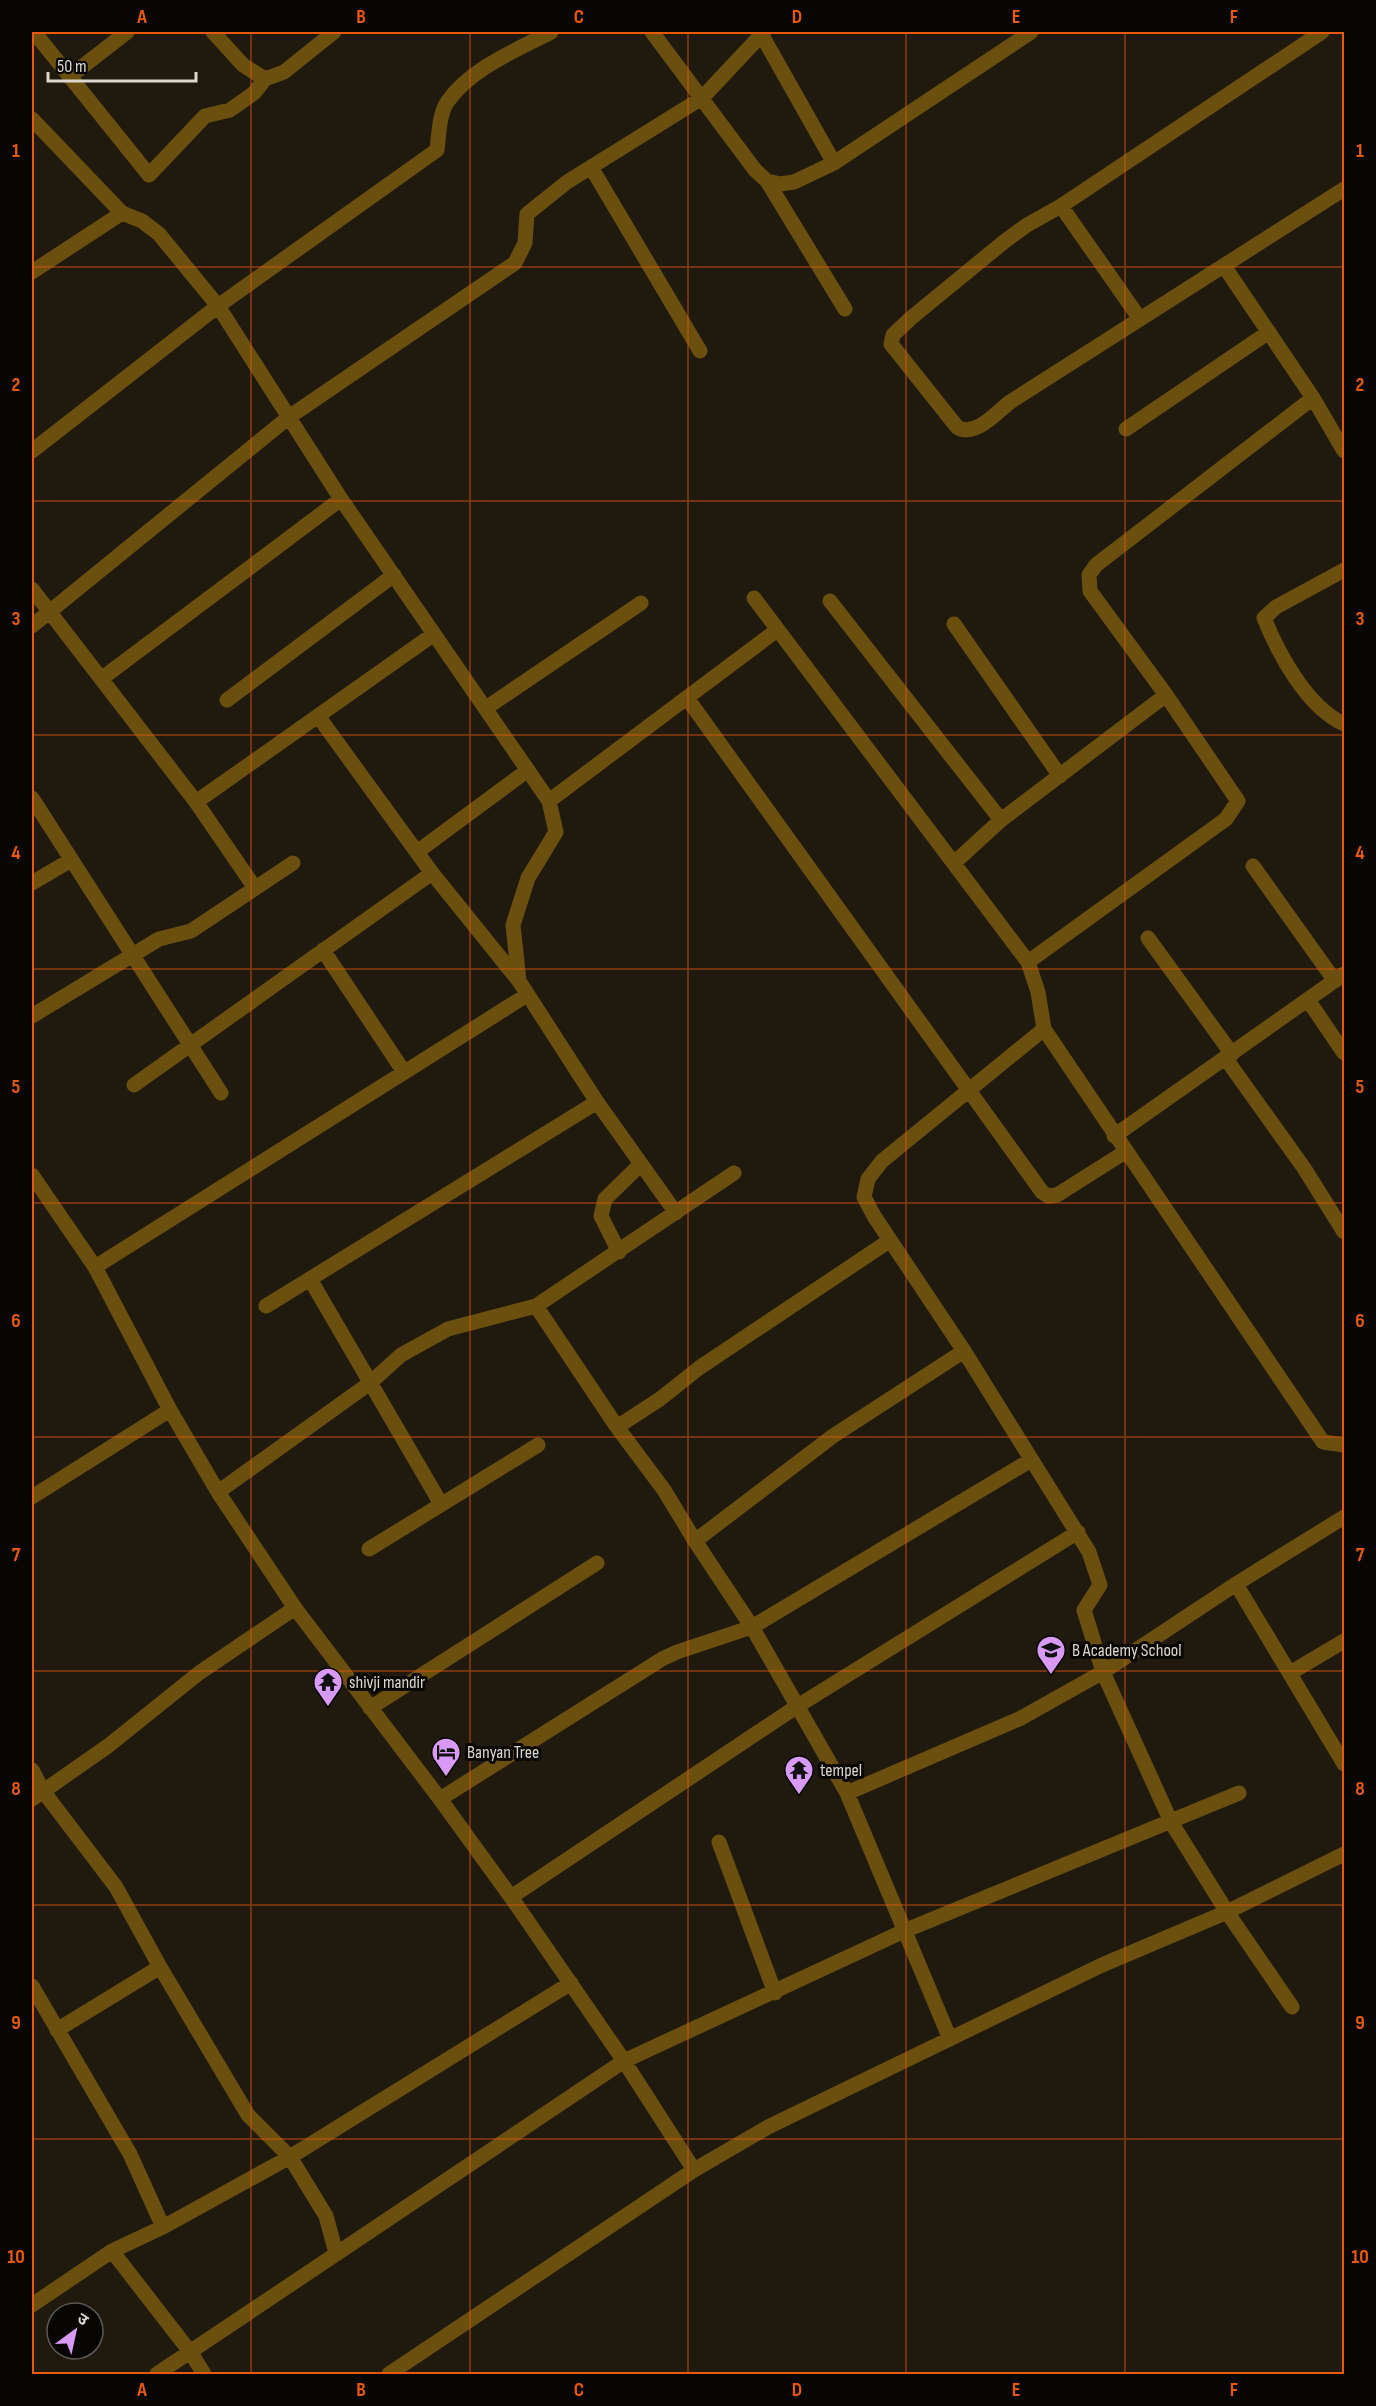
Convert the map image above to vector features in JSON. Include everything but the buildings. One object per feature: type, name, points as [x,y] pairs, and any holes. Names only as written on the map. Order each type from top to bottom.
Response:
[{"type":"street","points":[[34,32],[149,175],[205,116],[230,110],[254,93],[265,79],[284,72],[334,32]]},
{"type":"street","points":[[69,77],[127,32]]},
{"type":"street","points":[[213,32],[243,65],[265,79]]},
{"type":"street","points":[[32,452],[218,306],[437,150],[439,129],[446,102],[465,82],[490,65],[551,32]]},
{"type":"street","points":[[652,32],[755,170],[767,181],[845,309]]},
{"type":"street","points":[[32,626],[289,417],[515,263],[525,243],[527,214],[567,182],[702,98],[762,32],[834,163]]},
{"type":"street","points":[[767,181],[780,184],[794,182],[834,163],[1031,32]]},
{"type":"street","points":[[1322,32],[1061,206],[1027,225],[911,318],[893,335],[891,344],[957,427],[964,431],[972,431],[1010,402],[1344,189]]},
{"type":"street","points":[[32,118],[91,183],[122,213],[142,221],[159,234],[218,306],[341,499],[549,801],[556,832],[528,878],[513,925],[519,981]]},
{"type":"street","points":[[591,167],[700,351]]},
{"type":"street","points":[[1061,206],[1140,319]]},
{"type":"street","points":[[32,272],[122,213]]},
{"type":"street","points":[[1224,266],[1313,398],[1344,451]]},
{"type":"street","points":[[1126,429],[1269,332]]},
{"type":"street","points":[[1028,962],[1226,819],[1238,801],[1166,695],[1090,591],[1089,575],[1096,565],[1313,398]]},
{"type":"street","points":[[101,680],[341,499]]},
{"type":"street","points":[[1344,570],[1276,607],[1264,618],[1274,642],[1312,700],[1334,719],[1344,724]]},
{"type":"street","points":[[227,700],[394,575]]},
{"type":"street","points":[[32,589],[196,802],[255,888]]},
{"type":"street","points":[[754,598],[1028,962],[1038,992],[1044,1029],[1114,1136],[1323,1442],[1344,1445]]},
{"type":"street","points":[[830,601],[1001,820]]},
{"type":"street","points":[[486,708],[641,603]]},
{"type":"street","points":[[954,624],[1060,776]]},
{"type":"street","points":[[549,801],[777,630]]},
{"type":"street","points":[[196,802],[434,634]]},
{"type":"street","points":[[954,862],[1001,820],[1166,695]]},
{"type":"street","points":[[687,698],[970,1090],[1034,1183],[1048,1196],[1057,1195],[1125,1152]]},
{"type":"street","points":[[318,716],[432,873],[519,981],[597,1102],[676,1213]]},
{"type":"street","points":[[417,852],[528,770]]},
{"type":"street","points":[[32,798],[221,1093]]},
{"type":"street","points":[[32,883],[72,861]]},
{"type":"street","points":[[32,1016],[159,939],[191,931],[293,863]]},
{"type":"street","points":[[1114,1136],[1340,977],[1253,866]]},
{"type":"street","points":[[134,1085],[432,873]]},
{"type":"street","points":[[1148,938],[1229,1057],[1339,1208],[1344,1232]]},
{"type":"street","points":[[323,950],[404,1072]]},
{"type":"street","points":[[95,1267],[527,995]]},
{"type":"street","points":[[1308,1000],[1344,1053]]},
{"type":"street","points":[[1044,1029],[882,1161],[868,1179],[864,1197],[889,1241],[964,1350],[1089,1552],[1100,1585],[1084,1610],[1103,1672],[1171,1822],[1227,1912],[1292,2007]]},
{"type":"street","points":[[266,1306],[597,1102]]},
{"type":"street","points":[[619,1252],[601,1216],[605,1199],[641,1164]]},
{"type":"street","points":[[218,1492],[370,1383],[401,1355],[448,1329],[536,1306],[734,1173]]},
{"type":"street","points":[[32,1175],[95,1267],[170,1410],[218,1492],[295,1608],[511,1897],[624,2061],[694,2170]]},
{"type":"street","points":[[617,1427],[660,1399],[699,1368],[889,1241]]},
{"type":"street","points":[[310,1279],[441,1504]]},
{"type":"street","points":[[536,1306],[617,1427],[664,1490],[695,1542],[752,1627],[847,1793],[950,2039]]},
{"type":"street","points":[[695,1542],[833,1436],[964,1350]]},
{"type":"street","points":[[32,1497],[170,1410]]},
{"type":"street","points":[[369,1549],[538,1445]]},
{"type":"street","points":[[440,1799],[662,1659],[676,1652],[752,1627],[1031,1460]]},
{"type":"street","points":[[847,1793],[1021,1718],[1103,1672],[1236,1584],[1344,1518]]},
{"type":"street","points":[[511,1897],[796,1707],[1078,1532]]},
{"type":"street","points":[[370,1708],[597,1563]]},
{"type":"street","points":[[1236,1584],[1344,1764]]},
{"type":"street","points":[[37,1795],[108,1746],[199,1673],[295,1608]]},
{"type":"street","points":[[1290,1674],[1344,1641]]},
{"type":"street","points":[[32,1770],[37,1795],[116,1887],[159,1967],[248,2115],[290,2157],[326,2216],[336,2253]]},
{"type":"street","points":[[157,2374],[624,2061],[775,1993],[904,1931],[1239,1793]]},
{"type":"street","points":[[719,1842],[775,1993]]},
{"type":"street","points":[[389,2374],[694,2170],[768,2127],[1102,1965],[1227,1912],[1344,1854]]},
{"type":"street","points":[[57,2030],[159,1967]]},
{"type":"street","points":[[32,2305],[112,2250],[163,2227],[290,2157],[570,1983]]},
{"type":"street","points":[[32,1986],[130,2154],[163,2227]]},
{"type":"street","points":[[112,2250],[191,2353],[204,2374]]},
{"type":"place","name":"B Academy School","points":[[1051,1676]]},
{"type":"place","name":"shivji mandir","points":[[328,1708]]},
{"type":"place","name":"Banyan Tree","points":[[446,1778]]},
{"type":"place","name":"tempel","points":[[799,1796]]}]
